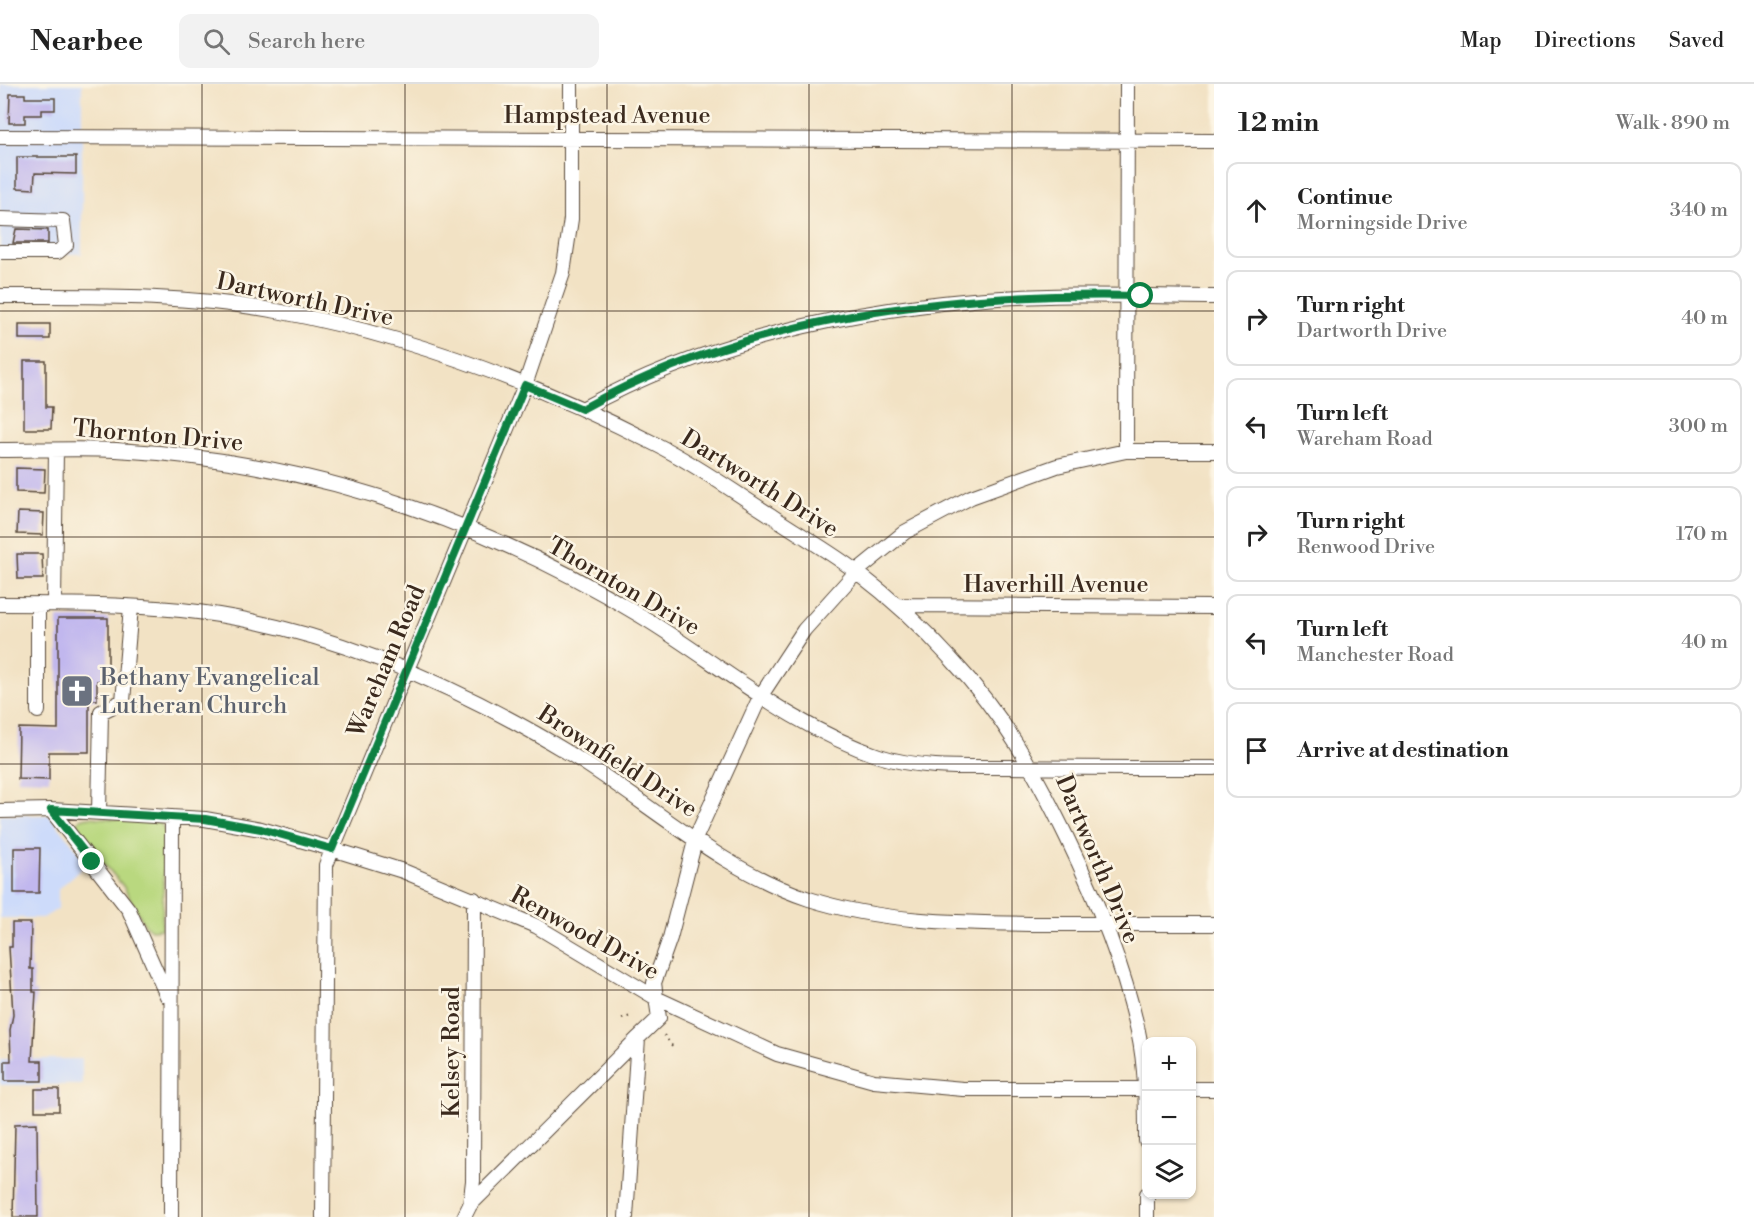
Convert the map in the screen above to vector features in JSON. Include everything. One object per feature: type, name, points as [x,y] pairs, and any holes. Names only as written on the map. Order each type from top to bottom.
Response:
[{"type":"street","name":"Wareham Road","points":[[323,1217],[326,865],[525,385],[564,273],[571,219],[571,84]]},
{"type":"street","points":[[1126,451],[1127,84]]},
{"type":"street","name":"Hampstead Avenue","points":[[0,137],[571,137],[1214,141]]},
{"type":"street","points":[[0,219],[63,221],[66,245],[58,252],[0,252]]},
{"type":"street","name":"Dartworth Drive","points":[[0,296],[136,296],[195,300],[276,311],[362,331],[417,347],[525,385],[582,409],[661,447],[857,571],[897,605],[952,659],[994,710],[1033,768],[1107,924],[1138,1031],[1142,1060]]},
{"type":"street","points":[[582,409],[626,385],[692,358],[789,331],[874,311],[975,300],[1126,296],[1214,297]]},
{"type":"street","name":"Thornton Drive","points":[[0,450],[115,450],[214,459],[292,473],[364,490],[466,527],[564,573],[641,616],[760,697],[814,730],[882,757],[948,767],[1214,768]]},
{"type":"street","points":[[54,604],[56,450]]},
{"type":"street","points":[[467,1211],[659,1018],[654,982],[670,938],[696,837],[760,697],[804,630],[857,571],[905,532],[971,497],[1057,466],[1126,451],[1214,451]]},
{"type":"street","name":"Brownfield Drive","points":[[0,604],[183,610],[252,622],[307,635],[406,670],[531,730],[606,776],[734,865],[808,898],[878,916],[946,923],[1214,924]]},
{"type":"street","points":[[38,604],[38,711]]},
{"type":"street","name":"Haverhill Avenue","points":[[897,605],[1214,607]]},
{"type":"street","points":[[99,813],[101,712],[123,701],[131,607]]},
{"type":"street","points":[[51,810],[129,910],[170,1001]]},
{"type":"street","name":"Renwood Drive","points":[[0,811],[51,810],[205,819],[261,829],[332,849],[402,871],[474,899],[536,927],[656,998],[777,1054],[874,1081],[963,1089],[1142,1089]]},
{"type":"street","points":[[171,1217],[172,817]]},
{"type":"street","name":"Kelsey Road","points":[[467,1211],[473,1182],[474,899]]},
{"type":"street","points":[[626,1217],[638,1038]]},
{"type":"street","points":[[1196,1089],[1214,1089]]},
{"type":"street","points":[[1147,1199],[1148,1217]]},
{"type":"path","points":[[622,1018],[633,1015]]},
{"type":"path","points":[[664,1035],[673,1047]]},
{"type":"shaded area","points":[[0,84],[82,84],[82,254],[0,254]]},
{"type":"shaded area","points":[[0,815],[49,815],[88,863],[58,889],[58,909],[43,918],[0,918]]},
{"type":"shaded area","points":[[0,1059],[82,1059],[82,1085],[0,1085]]},
{"type":"green space","points":[[88,817],[160,822],[165,831],[162,929],[151,930],[145,925],[123,886],[79,834],[76,826],[80,819]]},
{"type":"building","points":[[10,94],[25,94],[25,98],[55,98],[55,110],[42,110],[42,115],[25,115],[25,123],[9,123]]},
{"type":"building","points":[[17,157],[76,157],[76,174],[35,173],[34,189],[17,188]]},
{"type":"building","points":[[16,229],[48,230],[48,243],[13,243]]},
{"type":"building","points":[[19,324],[50,324],[50,339],[19,339]]},
{"type":"building","points":[[24,361],[46,361],[46,407],[52,407],[51,429],[24,429]]},
{"type":"building","points":[[16,468],[45,469],[44,493],[16,492]]},
{"type":"building","points":[[18,512],[44,513],[43,535],[17,534]]},
{"type":"building","points":[[17,554],[42,554],[43,579],[18,579]]},
{"type":"building","name":"Bethany Evangelical Lutheran Church","points":[[58,618],[108,618],[108,681],[97,681],[97,700],[89,700],[89,752],[49,752],[49,780],[18,779],[19,728],[58,729]]},
{"type":"building","points":[[14,848],[40,848],[39,893],[14,893]]},
{"type":"building","points":[[12,923],[31,923],[30,969],[33,969],[33,992],[36,992],[32,1061],[42,1061],[42,1081],[5,1081],[5,1061],[11,1061],[10,1030],[13,1015],[9,947],[12,947]]},
{"type":"building","points":[[35,1089],[59,1089],[59,1111],[35,1111]]},
{"type":"building","points":[[37,1123],[38,1217],[13,1217],[15,1124]]},
{"type":"place","name":"Bethany Evangelical Lutheran Church","points":[[77,691]]},
{"type":"route","points":[[92,862],[51,810],[205,819],[261,829],[332,849],[525,385],[582,409],[626,385],[692,358],[789,331],[874,311],[975,300],[1141,296]]}]
